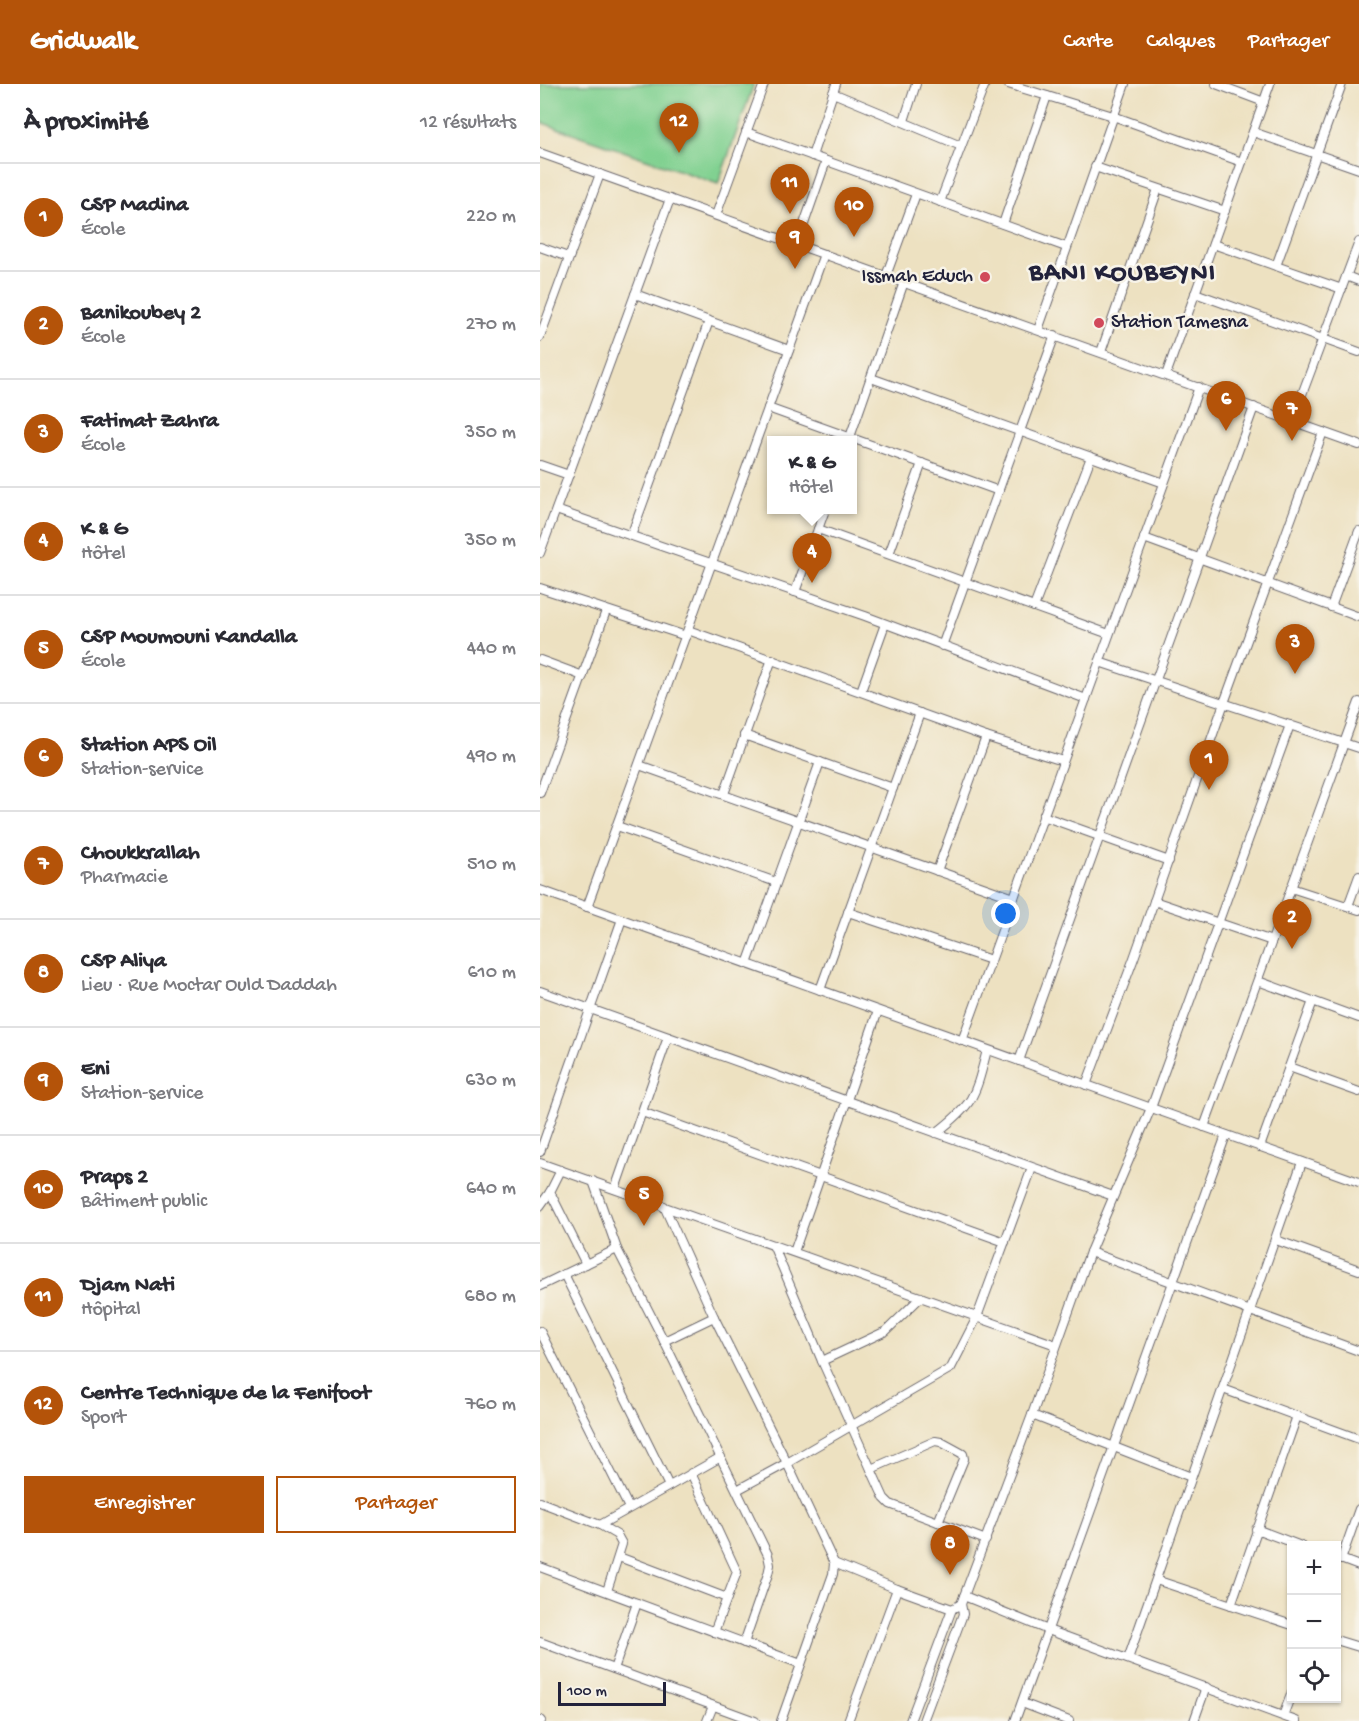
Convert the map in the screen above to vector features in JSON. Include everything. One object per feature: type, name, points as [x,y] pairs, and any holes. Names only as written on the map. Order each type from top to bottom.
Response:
[{"type":"street","points":[[716,215],[764,84]]},
{"type":"street","points":[[812,156],[836,84]]},
{"type":"street","points":[[904,121],[916,84]]},
{"type":"street","points":[[940,202],[985,84]]},
{"type":"street","points":[[1008,84],[1113,116],[1242,162]]},
{"type":"street","points":[[1038,330],[1125,84]]},
{"type":"street","points":[[1216,84],[1264,102]]},
{"type":"street","points":[[1166,375],[1270,84]]},
{"type":"street","points":[[1276,266],[1342,84]]},
{"type":"street","points":[[833,93],[961,146]]},
{"type":"street","points":[[1003,224],[1047,96]]},
{"type":"street","points":[[746,132],[1066,247]]},
{"type":"street","points":[[1253,132],[1359,169]]},
{"type":"street","points":[[540,153],[1359,445]]},
{"type":"street","points":[[797,244],[826,160]]},
{"type":"street","points":[[1095,167],[1225,212]]},
{"type":"street","points":[[540,337],[600,174]]},
{"type":"street","points":[[1101,352],[1158,189]]},
{"type":"street","points":[[886,276],[916,194]]},
{"type":"street","points":[[540,553],[670,199]]},
{"type":"street","points":[[1292,421],[1359,242]]},
{"type":"street","points":[[1213,244],[1342,289]]},
{"type":"street","points":[[540,247],[568,257]]},
{"type":"street","points":[[587,906],[824,254]]},
{"type":"street","points":[[1346,276],[1359,281]]},
{"type":"street","points":[[851,436],[904,282]]},
{"type":"street","points":[[1195,293],[1359,352]]},
{"type":"street","points":[[635,294],[789,350]]},
{"type":"street","points":[[630,536],[709,321]]},
{"type":"street","points":[[942,646],[1055,335]]},
{"type":"street","points":[[871,378],[1164,483]]},
{"type":"street","points":[[962,1041],[1199,387]]},
{"type":"street","points":[[1019,1061],[1254,407]]},
{"type":"street","points":[[768,408],[842,436]]},
{"type":"street","points":[[1086,1085],[1323,432]]},
{"type":"street","points":[[857,441],[999,491]]},
{"type":"street","points":[[1034,607],[1091,457]]},
{"type":"street","points":[[889,554],[922,463]]},
{"type":"street","points":[[540,465],[568,475]]},
{"type":"street","points":[[556,510],[885,624],[1086,699]]},
{"type":"street","points":[[795,592],[824,514]]},
{"type":"street","points":[[818,529],[1109,634]]},
{"type":"street","points":[[1331,607],[1359,531]]},
{"type":"street","points":[[1144,538],[1359,617]]},
{"type":"street","points":[[540,588],[606,611],[772,659],[986,737],[1063,761]]},
{"type":"street","points":[[540,793],[606,611]]},
{"type":"street","points":[[861,691],[885,624]]},
{"type":"street","points":[[724,794],[772,659]]},
{"type":"street","points":[[540,660],[583,676]]},
{"type":"street","points":[[1099,662],[1359,748]]},
{"type":"street","points":[[1204,1127],[1359,702]]},
{"type":"street","points":[[820,990],[920,713]]},
{"type":"street","points":[[923,1721],[963,1614],[963,1600],[1090,1252],[1151,1108],[1290,725]]},
{"type":"street","points":[[744,735],[892,788]]},
{"type":"street","points":[[937,871],[986,737]]},
{"type":"street","points":[[747,964],[820,762]]},
{"type":"street","points":[[639,765],[1014,898]]},
{"type":"street","points":[[1043,816],[1169,861]]},
{"type":"street","points":[[616,826],[776,882]]},
{"type":"street","points":[[1348,906],[1359,876]]},
{"type":"street","points":[[1292,888],[1359,910]]},
{"type":"street","points":[[540,890],[1359,1182]]},
{"type":"street","points":[[1154,901],[1272,941]]},
{"type":"street","points":[[848,912],[991,960]]},
{"type":"street","points":[[540,1152],[622,919]]},
{"type":"street","points":[[1258,981],[1359,1018]]},
{"type":"street","points":[[540,991],[1113,1196]]},
{"type":"street","points":[[1260,1147],[1313,1001]]},
{"type":"street","points":[[794,1252],[878,1011]]},
{"type":"street","points":[[615,1189],[668,1037]]},
{"type":"street","points":[[936,1133],[963,1111],[971,1101],[976,1092],[987,1050]]},
{"type":"street","points":[[1289,1067],[1359,1092]]},
{"type":"street","points":[[642,1112],[1005,1242]]},
{"type":"street","points":[[1016,1721],[1226,1135]]},
{"type":"street","points":[[540,1162],[1056,1345]]},
{"type":"street","points":[[1128,1659],[1302,1162]]},
{"type":"street","points":[[737,1490],[947,1372],[954,1363],[977,1317],[1032,1168]]},
{"type":"street","points":[[540,1206],[561,1170]]},
{"type":"street","points":[[593,1181],[617,1249],[768,1555],[770,1565],[768,1574],[744,1643]]},
{"type":"street","points":[[550,1192],[586,1264]]},
{"type":"street","points":[[664,1206],[714,1317],[834,1563],[833,1574],[781,1721]]},
{"type":"street","points":[[1276,1240],[1359,1270]]},
{"type":"street","points":[[773,1245],[822,1361],[886,1502],[986,1540]]},
{"type":"street","points":[[540,1286],[617,1249]]},
{"type":"street","points":[[1090,1252],[1359,1350]]},
{"type":"street","points":[[564,1274],[669,1486]]},
{"type":"street","points":[[822,1361],[886,1331],[921,1297]]},
{"type":"street","points":[[664,1341],[714,1317]]},
{"type":"street","points":[[540,1331],[630,1508]]},
{"type":"street","points":[[1223,1389],[1359,1439]]},
{"type":"street","points":[[1032,1416],[1191,1478]]},
{"type":"street","points":[[1230,1605],[1297,1416]]},
{"type":"street","points":[[871,1469],[935,1441],[963,1454],[964,1459],[938,1522]]},
{"type":"street","points":[[600,1525],[721,1457]]},
{"type":"street","points":[[691,1473],[737,1572],[714,1632]]},
{"type":"street","points":[[540,1502],[600,1525],[617,1535],[622,1545],[606,1592]]},
{"type":"street","points":[[1341,1554],[1359,1509]]},
{"type":"street","points":[[1256,1530],[1289,1541]]},
{"type":"street","points":[[619,1557],[727,1598]]},
{"type":"street","points":[[1341,1560],[1359,1566]]},
{"type":"street","points":[[834,1563],[952,1609]]},
{"type":"street","points":[[540,1567],[801,1664]]},
{"type":"street","points":[[1156,1580],[1287,1623]]},
{"type":"street","points":[[848,1721],[897,1589]]},
{"type":"street","points":[[963,1600],[1296,1721]]},
{"type":"street","points":[[910,1721],[952,1609],[963,1600]]},
{"type":"street","points":[[614,1669],[637,1603]]},
{"type":"street","points":[[540,1642],[755,1721]]},
{"type":"street","points":[[1341,1642],[1359,1647]]},
{"type":"street","points":[[1194,1721],[1206,1687]]},
{"type":"street","points":[[1022,1703],[1069,1721]]},
{"type":"street","points":[[1283,1716],[1288,1703]]},
{"type":"street","points":[[706,1721],[713,1706]]},
{"type":"green space","points":[[540,84],[754,84],[718,184],[540,122]]},
{"type":"place","name":"Centre Technique de la Fenifoot","points":[[679,153]]},
{"type":"place","name":"Djam Nati","points":[[790,214]]},
{"type":"place","name":"Praps 2","points":[[854,237]]},
{"type":"place","name":"Eni","points":[[795,269]]},
{"type":"place","name":"Issmah Educh","points":[[985,277]]},
{"type":"place","name":"Station Tamesna","points":[[1099,323]]},
{"type":"place","name":"Station APS Oil","points":[[1226,431]]},
{"type":"place","name":"Choukkrallah","points":[[1292,441]]},
{"type":"place","name":"K & G","points":[[812,583]]},
{"type":"place","name":"Fatimat Zahra","points":[[1295,674]]},
{"type":"place","name":"CSP Madina","points":[[1209,790]]},
{"type":"place","name":"Banikoubey 2","points":[[1292,949]]},
{"type":"place","name":"CSP Moumouni Kandalla","points":[[644,1226]]},
{"type":"place","name":"CSP Aliya","points":[[950,1575]]},
{"type":"district","name":"BANI KOUBEYNI","points":[[1123,274]]}]
